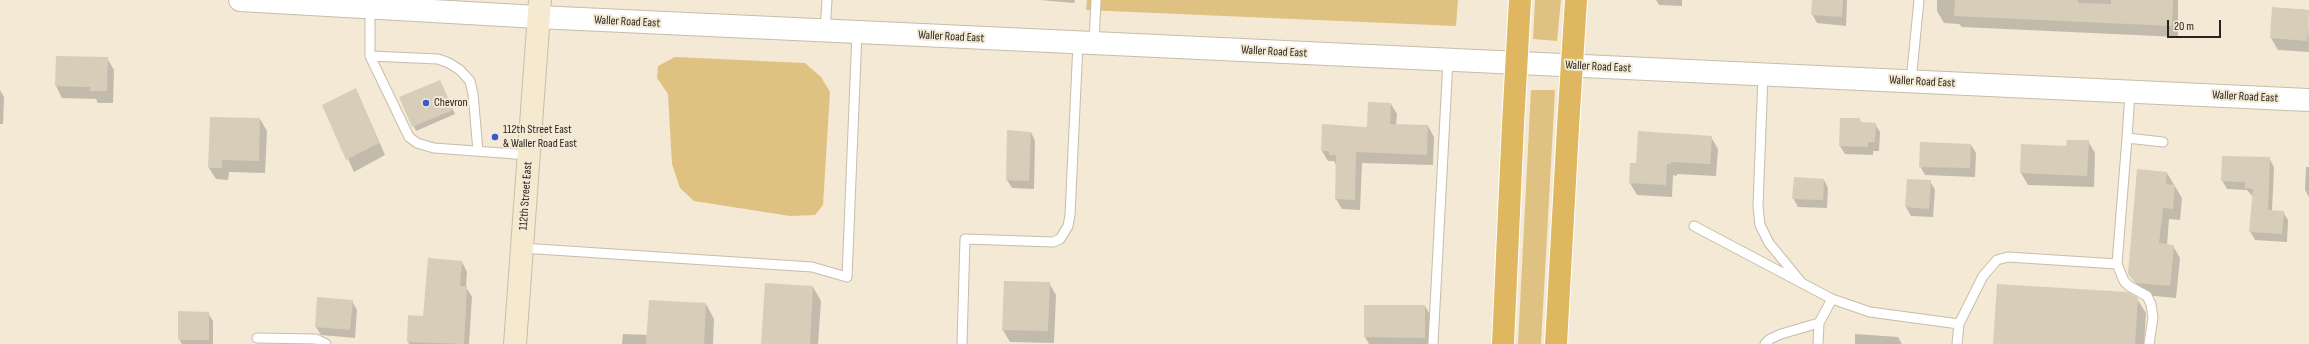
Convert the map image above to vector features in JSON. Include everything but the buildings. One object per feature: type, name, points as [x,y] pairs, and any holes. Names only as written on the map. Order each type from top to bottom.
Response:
[{"type":"highway","points":[[1503,344],[1520,0]]},
{"type":"highway","points":[[1556,344],[1576,0]]},
{"type":"main road","name":"112th Street East","points":[[516,344],[539,9]]},
{"type":"street","name":"Waller Road East","points":[[240,0],[370,7],[462,6],[539,9],[825,31],[2309,100]]},
{"type":"lane","points":[[825,31],[827,0]]},
{"type":"lane","points":[[962,344],[965,239],[1053,242],[1060,239],[1068,226],[1086,43],[1096,0]]},
{"type":"lane","points":[[1911,82],[1919,0]]},
{"type":"lane","points":[[370,7],[370,56],[409,137],[417,143],[434,148],[529,155]]},
{"type":"lane","points":[[522,248],[812,267],[847,276],[857,32]]},
{"type":"lane","points":[[370,56],[438,59],[450,63],[460,70],[470,81],[473,94],[478,151]]},
{"type":"lane","points":[[1433,344],[1448,60]]},
{"type":"lane","points":[[1763,75],[1758,206],[1760,225],[1769,243],[1804,286]]},
{"type":"lane","points":[[2130,92],[2117,264],[2124,281],[2129,286],[2147,296],[2153,317],[2149,344]]},
{"type":"lane","points":[[2127,138],[2163,142]]},
{"type":"lane","points":[[1694,226],[1804,286],[1832,299],[1870,312],[1959,324]]},
{"type":"lane","points":[[1957,344],[1959,324],[1983,276],[1997,260],[2008,257],[2117,264]]},
{"type":"lane","points":[[1818,344],[1819,322],[1832,299]]},
{"type":"lane","points":[[1765,344],[1770,339],[1782,334],[1819,322]]},
{"type":"lane","points":[[257,338],[316,339],[326,344]]},
{"type":"shaded area","points":[[1087,0],[1458,0],[1456,26],[1086,10]]},
{"type":"shaded area","points":[[1535,0],[1561,0],[1557,41],[1533,39]]},
{"type":"shaded area","points":[[675,57],[805,63],[821,77],[830,92],[823,205],[815,215],[790,216],[694,201],[680,188],[672,164],[668,94],[657,78],[658,66]]},
{"type":"shaded area","points":[[1531,90],[1555,90],[1541,344],[1518,344]]},
{"type":"place","name":"Chevron","points":[[426,103]]},
{"type":"place","name":"112th Street East & Waller Road East","points":[[495,137]]}]
